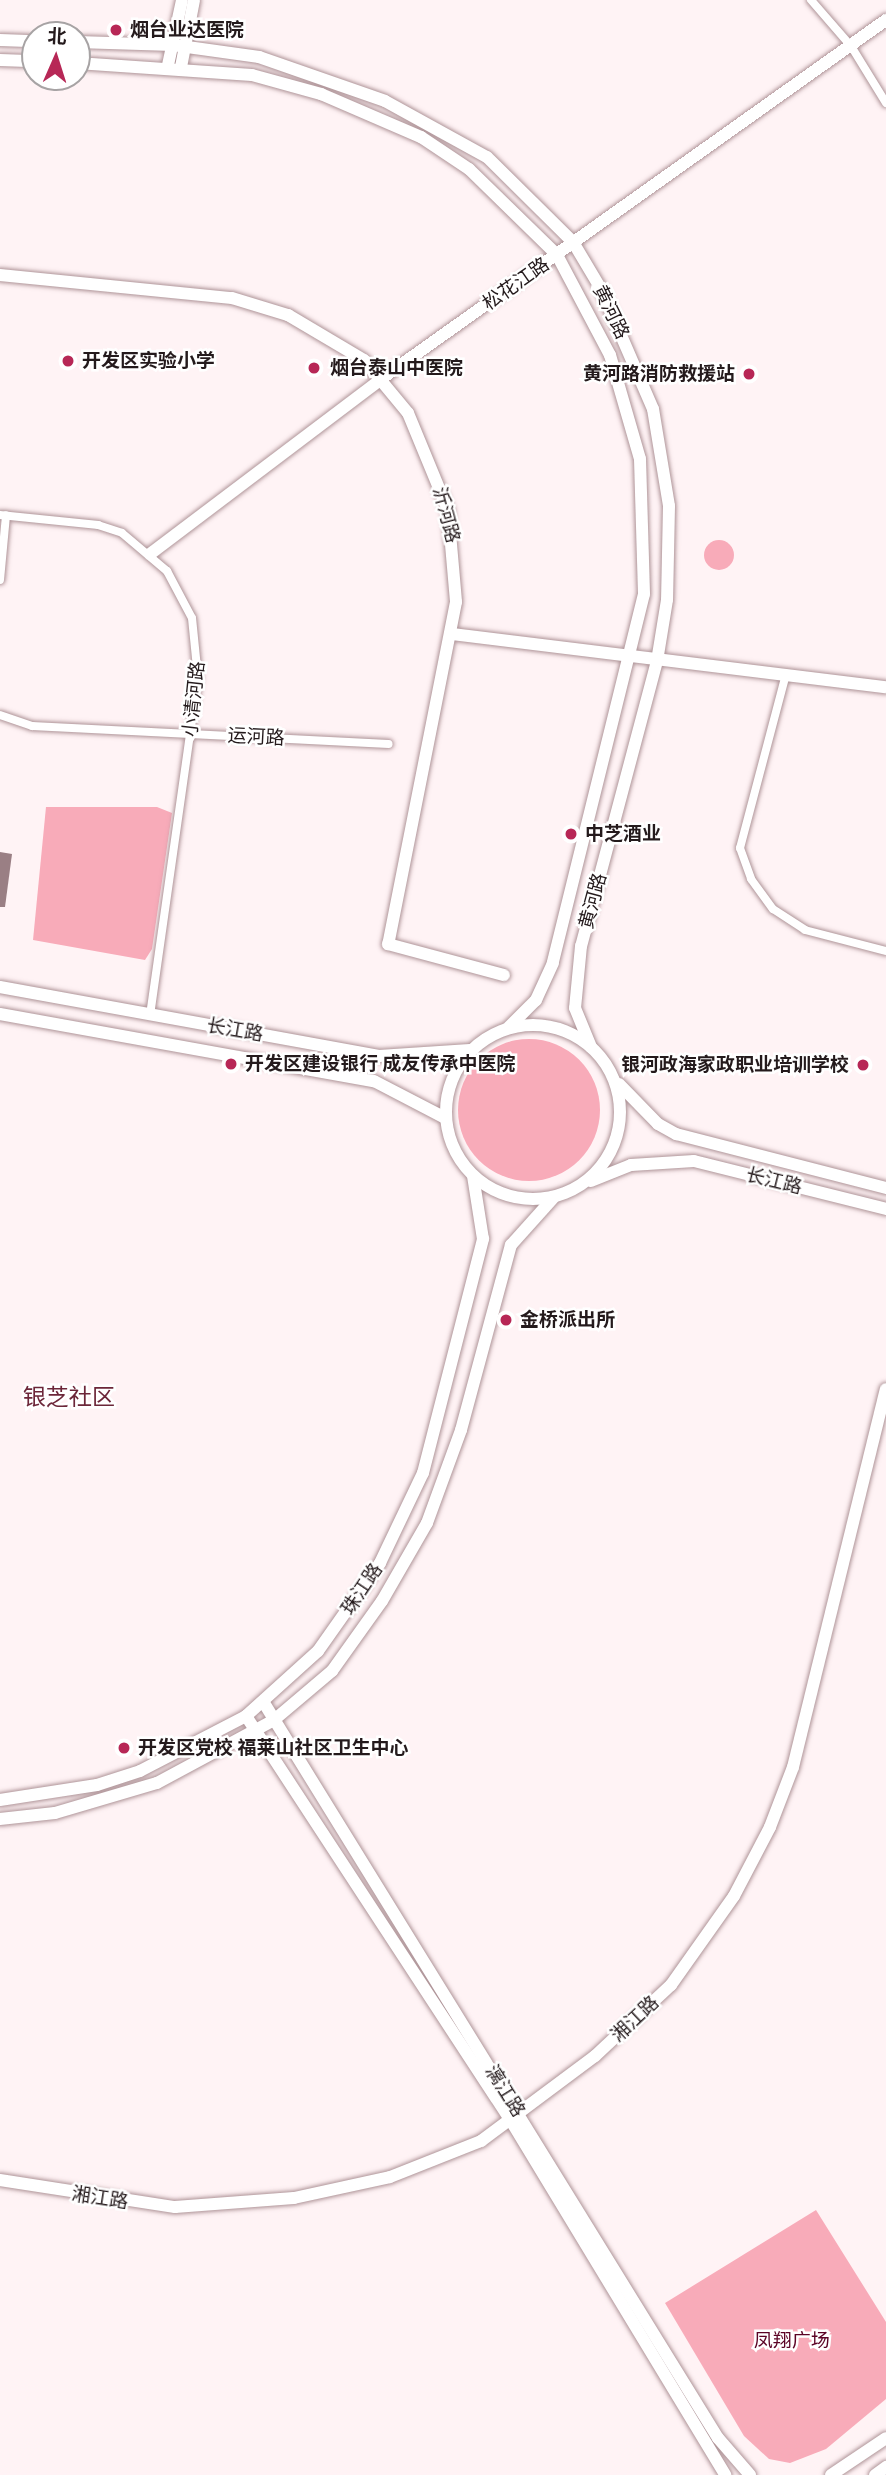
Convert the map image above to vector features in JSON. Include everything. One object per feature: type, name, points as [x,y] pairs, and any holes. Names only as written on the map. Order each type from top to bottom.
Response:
[{"type":"main road","points":[[179,46],[182,0]]},
{"type":"main road","points":[[174,66],[194,0]]},
{"type":"main road","name":"松花江路","points":[[150,554],[381,379],[886,20]]},
{"type":"main road","points":[[0,40],[21,41]]},
{"type":"main road","name":"黄河路","points":[[91,43],[179,46],[270,60],[385,101],[441,129],[487,157],[573,242],[627,344],[653,409],[663,454],[668,506],[667,600],[657,662],[581,946],[575,1008],[591,1046]]},
{"type":"main road","points":[[0,60],[21,61]]},
{"type":"main road","name":"黄河路","points":[[91,63],[174,66],[251,75],[321,94],[421,137],[469,169],[557,256],[610,355],[640,459],[644,594],[631,657],[554,962],[536,1000],[509,1027]]},
{"type":"main road","name":"沂河路","points":[[0,275],[232,299],[288,315],[333,338],[381,379],[408,413],[448,510],[456,553],[452,634],[388,944],[504,975]]},
{"type":"main road","points":[[452,634],[657,662],[886,687]]},
{"type":"main road","name":"长江路","points":[[0,987],[379,1056],[470,1050]]},
{"type":"main road","name":"长江路","points":[[0,1014],[374,1081],[445,1118]]},
{"type":"main road","points":[[551,1026],[591,1046],[613,1075],[619,1128],[609,1156],[581,1185],[554,1197],[517,1198],[472,1176],[453,1148],[445,1118],[453,1076],[470,1050],[509,1027],[551,1026]]},
{"type":"main road","name":"长江路","points":[[613,1075],[631,1100],[676,1134],[886,1188]]},
{"type":"main road","name":"长江路","points":[[581,1185],[631,1165],[694,1161],[886,1209]]},
{"type":"main road","name":"珠江路","points":[[0,1800],[97,1785],[140,1771],[246,1716],[264,1703],[318,1651],[365,1587],[423,1473],[483,1240],[472,1176]]},
{"type":"main road","points":[[0,1819],[110,1800],[157,1783],[274,1720],[332,1671],[382,1601],[427,1522],[461,1430],[511,1245],[554,1197]]},
{"type":"main road","name":"湘江路","points":[[0,2180],[115,2201],[232,2206],[390,2177],[481,2141],[595,2056],[671,1985],[734,1896],[771,1827],[793,1767],[886,1389]]},
{"type":"main road","name":"漓江路","points":[[264,1703],[515,2117],[725,2475]]},
{"type":"main road","name":"漓江路","points":[[246,1716],[515,2117],[718,2438],[750,2475]]},
{"type":"main road","points":[[831,2475],[886,2438]]},
{"type":"main road","points":[[875,2475],[886,2467]]},
{"type":"street","points":[[811,0],[851,46],[886,103]]},
{"type":"street","points":[[0,580],[3,515]]},
{"type":"street","name":"小清河路","points":[[3,515],[98,525],[122,533],[150,554],[180,590],[192,618],[198,678],[150,1014]]},
{"type":"street","points":[[786,674],[740,848],[751,879],[773,909],[805,930],[886,951]]},
{"type":"street","name":"运河路","points":[[0,715],[32,726],[389,744]]},
{"type":"green space","points":[[719,540],[725,541],[733,549],[733,561],[725,569],[719,570],[713,569],[705,561],[704,555],[705,549],[713,541]]},
{"type":"green space","points":[[46,807],[157,807],[172,813],[152,949],[145,960],[33,940]]},
{"type":"green space","points":[[529,1039],[556,1044],[580,1059],[595,1083],[600,1110],[595,1137],[580,1161],[556,1176],[529,1181],[502,1176],[478,1161],[463,1137],[458,1110],[463,1083],[478,1059],[502,1044]]},
{"type":"green space","name":"凤翔广场","points":[[816,2210],[886,2322],[886,2399],[826,2449],[790,2463],[769,2459],[744,2436],[665,2303]]},
{"type":"building","points":[[0,852],[12,854],[5,907],[0,907]]},
{"type":"place","name":"烟台业达医院","points":[[116,30]]},
{"type":"place","name":"开发区实验小学","points":[[68,361]]},
{"type":"place","name":"烟台泰山中医院","points":[[314,368]]},
{"type":"place","name":"黄河路消防救援站","points":[[749,374]]},
{"type":"place","name":"中芝酒业","points":[[571,834]]},
{"type":"place","name":"开发区建设银行 成友传承中医院","points":[[231,1064]]},
{"type":"place","name":"银河政海家政职业培训学校","points":[[863,1065]]},
{"type":"place","name":"金桥派出所","points":[[506,1320]]},
{"type":"place","name":"开发区党校 福莱山社区卫生中心","points":[[124,1748]]},
{"type":"district","name":"银芝社区","points":[[69,1397]]}]
